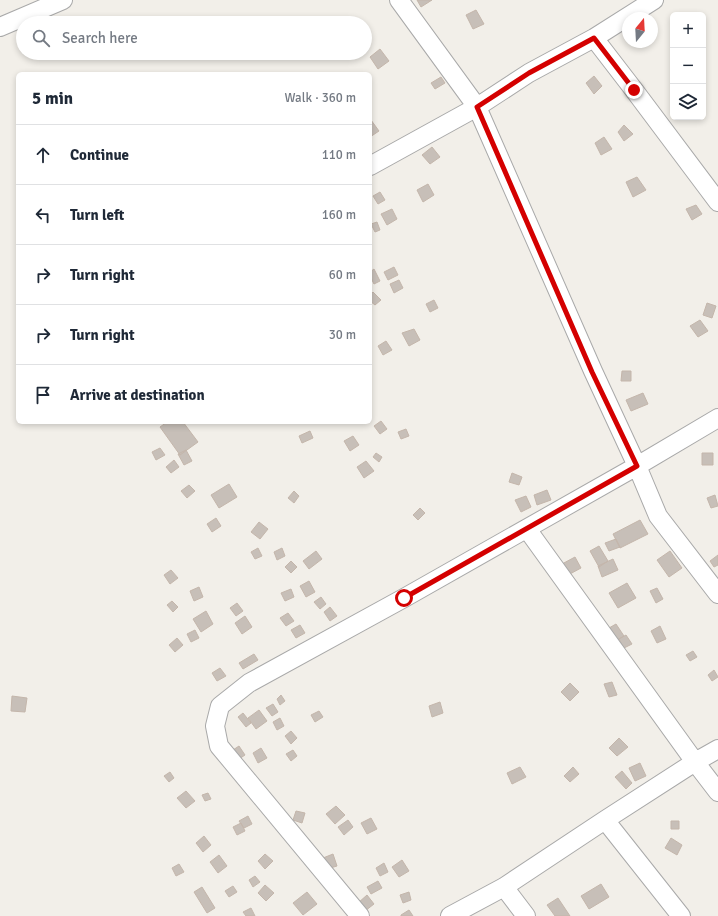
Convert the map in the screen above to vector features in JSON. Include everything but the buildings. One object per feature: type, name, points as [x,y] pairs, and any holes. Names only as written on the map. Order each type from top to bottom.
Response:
[{"type":"street","points":[[26,16],[63,0]]},
{"type":"street","points":[[399,0],[477,107],[592,372],[637,466],[658,516],[718,594]]},
{"type":"street","points":[[372,165],[477,107],[529,73],[594,38],[654,0]]},
{"type":"street","points":[[0,27],[16,20]]},
{"type":"street","points":[[594,38],[718,202]]},
{"type":"street","points":[[360,916],[219,746],[216,726],[220,706],[249,683],[527,529],[718,418]]},
{"type":"street","points":[[527,529],[694,762],[718,792]]},
{"type":"street","points":[[450,916],[504,886],[694,762],[718,749]]},
{"type":"street","points":[[604,820],[681,916]]},
{"type":"street","points":[[504,886],[526,916]]},
{"type":"route","points":[[404,598],[637,466],[592,372],[477,107],[529,73],[594,38],[634,90]]}]
